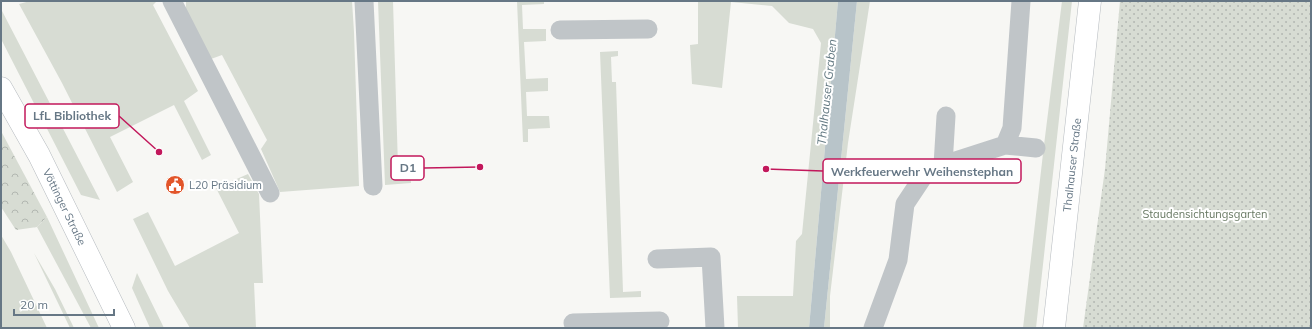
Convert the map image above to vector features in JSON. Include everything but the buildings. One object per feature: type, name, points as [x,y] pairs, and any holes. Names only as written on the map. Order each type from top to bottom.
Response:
[{"type":"main road","name":"Thalhauser Straße","points":[[1054,328],[1090,1]]},
{"type":"main road","name":"Vöttinger Straße","points":[[1,88],[39,155],[124,328]]},
{"type":"lane","points":[[172,1],[270,193]]},
{"type":"lane","points":[[364,1],[373,186]]},
{"type":"lane","points":[[1005,145],[1012,128],[1021,1]]},
{"type":"lane","points":[[560,30],[648,29]]},
{"type":"lane","points":[[943,165],[946,116]]},
{"type":"lane","points":[[873,328],[898,260],[905,204],[926,174],[943,165],[1005,145],[1036,148]]},
{"type":"lane","points":[[657,259],[711,257],[715,328]]},
{"type":"lane","points":[[573,323],[660,321]]},
{"type":"green space","points":[[30,1],[157,1],[153,5],[198,91],[184,101],[211,155],[202,160],[174,105],[110,137],[133,182],[117,192],[62,83],[19,4]]},
{"type":"green space","points":[[186,1],[352,1],[359,186],[280,192],[261,149],[267,140],[222,55],[211,59],[186,12]]},
{"type":"green space","points":[[378,1],[393,1],[398,167],[410,166],[411,183],[385,185]]},
{"type":"green space","points":[[517,1],[544,1],[544,4],[522,5],[523,29],[546,29],[546,41],[524,42],[526,79],[548,78],[548,91],[526,92],[527,116],[549,116],[550,128],[528,129],[528,142],[523,142]]},
{"type":"green space","points":[[698,1],[838,1],[809,328],[738,328],[737,296],[793,296],[796,241],[802,234],[821,43],[813,29],[789,23],[772,6],[731,2],[722,88],[692,84],[690,45],[698,44]]},
{"type":"green space","points":[[857,1],[870,1],[848,143],[830,296],[830,328],[824,328]]},
{"type":"green space","points":[[1062,1],[1072,1],[1036,328],[1023,328],[1044,145]]},
{"type":"green space","name":"Staudensichtungsgarten","points":[[1120,1],[1311,1],[1311,328],[1083,328],[1105,169]]},
{"type":"green space","points":[[1,9],[100,200],[81,195],[1,39]]},
{"type":"green space","points":[[618,51],[618,56],[611,57],[612,82],[616,82],[623,292],[641,291],[641,297],[610,298],[600,52]]},
{"type":"green space","points":[[1,131],[47,217],[37,227],[16,230],[1,207]]},
{"type":"green space","points":[[248,174],[259,194],[263,283],[254,283],[256,328],[190,328],[168,291],[133,219],[148,212],[175,266],[239,233],[216,188]]},
{"type":"green space","points":[[47,217],[99,328],[91,328],[37,227]]},
{"type":"green space","points":[[1,235],[11,252],[47,328],[1,328]]},
{"type":"green space","points":[[34,253],[55,289],[74,328],[70,328]]},
{"type":"green space","points":[[137,273],[164,328],[150,328],[132,288]]},
{"type":"shaded area","points":[[838,1],[857,1],[824,328],[809,328]]},
{"type":"place","name":"LfL Bibliothek","points":[[159,152]]},
{"type":"place","name":"D1","points":[[480,167]]},
{"type":"place","name":"Werkfeuerwehr Weihenstephan","points":[[766,169]]},
{"type":"place","name":"L20 Präsidium","points":[[175,185]]},
{"type":"water label","name":"Thalhauser Graben","points":[[827,92]]}]
